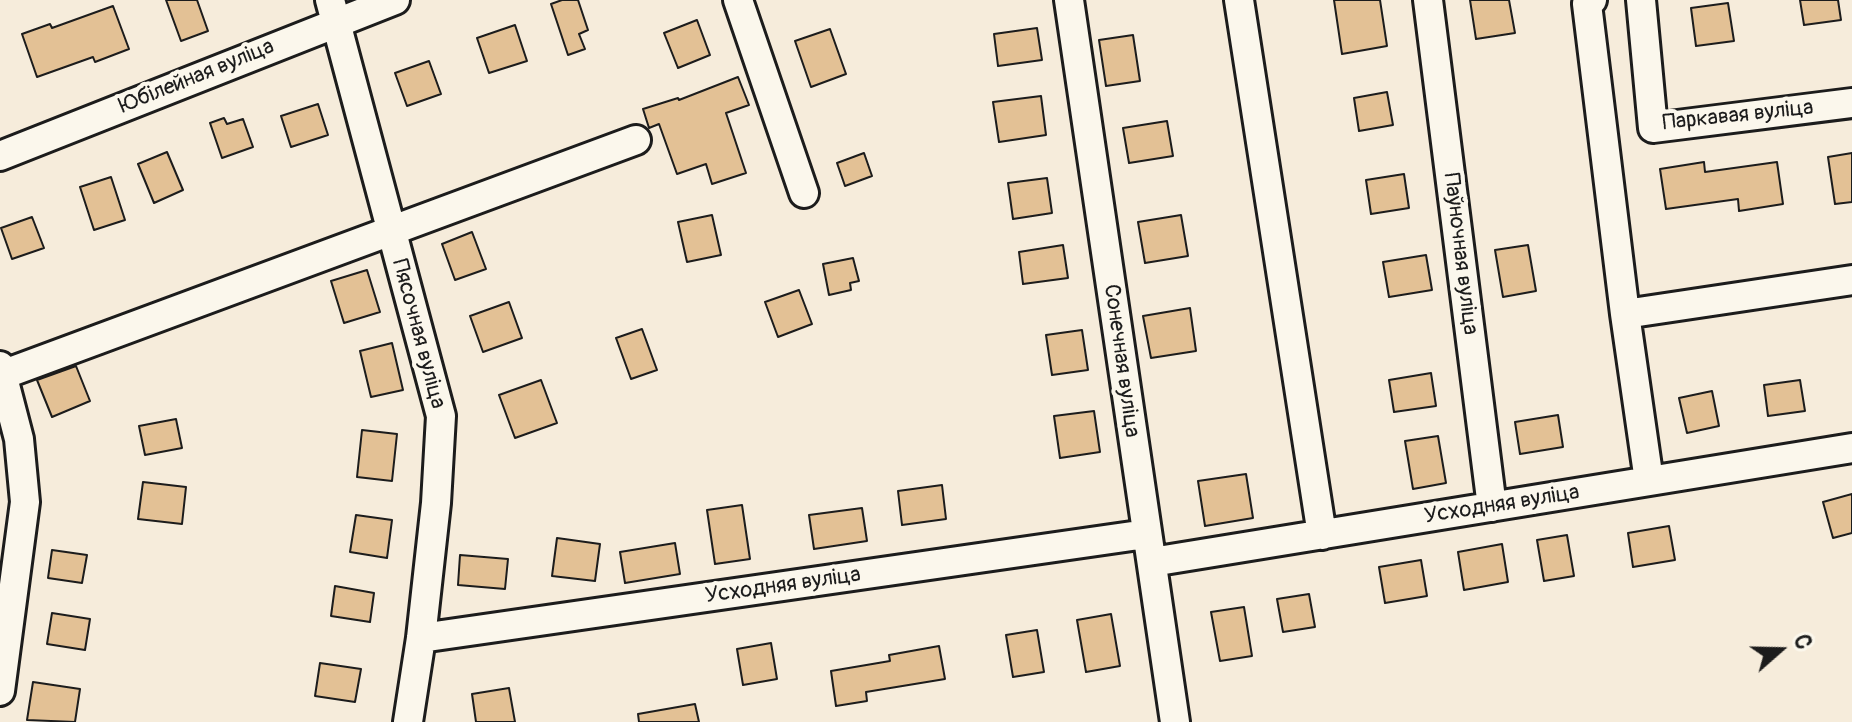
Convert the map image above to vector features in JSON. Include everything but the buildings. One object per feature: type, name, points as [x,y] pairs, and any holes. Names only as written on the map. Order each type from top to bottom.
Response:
[{"type":"street","name":"Юбілейная вуліца","points":[[0,156],[333,11],[395,0]]},
{"type":"street","points":[[738,0],[804,193]]},
{"type":"street","name":"Сонечная вуліца","points":[[1069,0],[1175,722]]},
{"type":"street","points":[[1239,0],[1322,535]]},
{"type":"street","name":"Паўночная вуліца","points":[[1428,0],[1492,507]]},
{"type":"street","points":[[1592,0],[1587,4],[1649,481]]},
{"type":"street","name":"Паркавая вуліца","points":[[1641,0],[1653,128],[1852,103]]},
{"type":"street","name":"Пясочная вуліца","points":[[333,11],[441,416],[436,503],[408,722]]},
{"type":"street","points":[[0,691],[25,502],[19,439],[1,370],[392,231],[636,140]]},
{"type":"street","points":[[1625,314],[1852,280]]},
{"type":"street","name":"Усходняя вуліца","points":[[1152,562],[1852,448]]},
{"type":"street","name":"Усходняя вуліца","points":[[421,638],[1146,534]]}]
